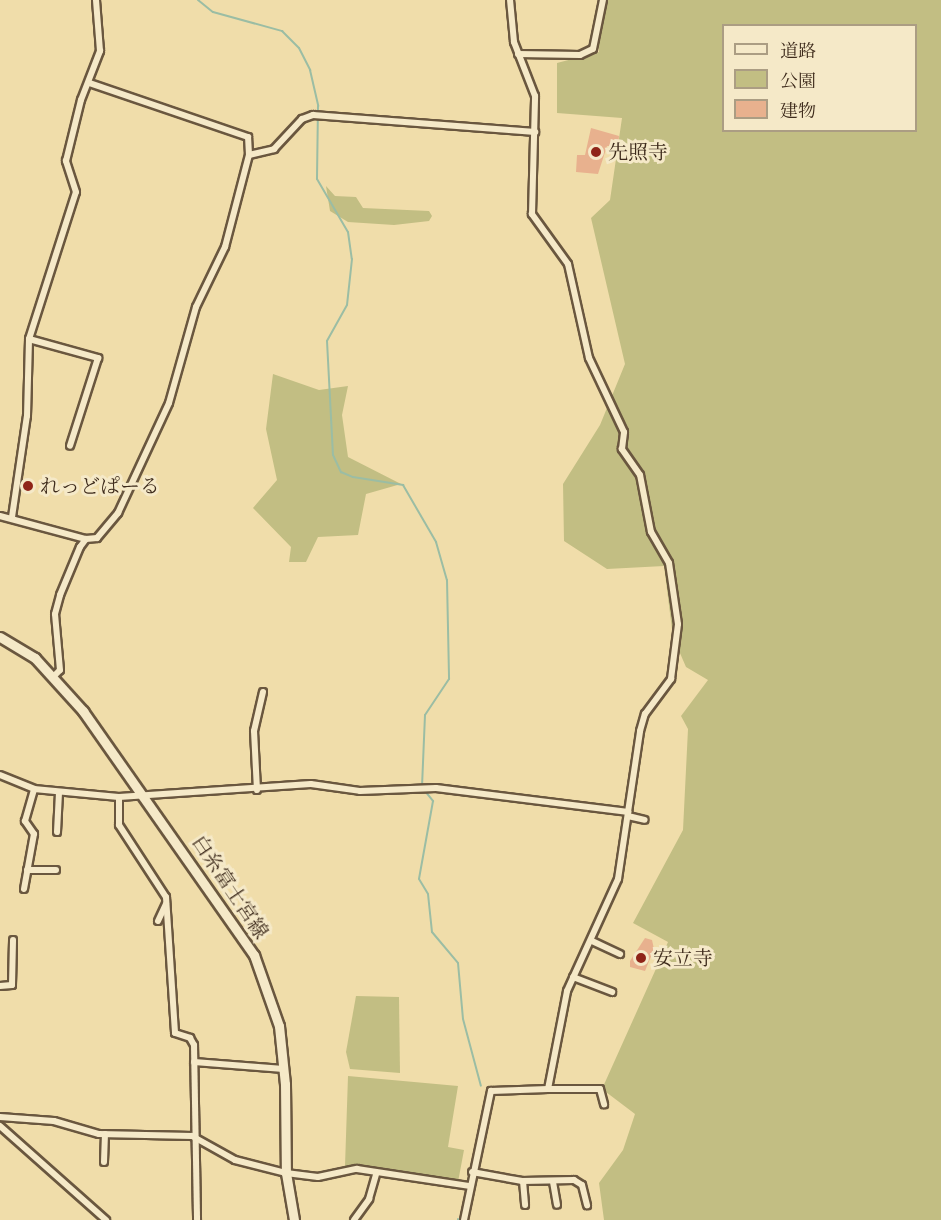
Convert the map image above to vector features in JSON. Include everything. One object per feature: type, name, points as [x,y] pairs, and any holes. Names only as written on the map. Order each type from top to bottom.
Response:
[{"type":"main road","name":"白糸富士宮線","points":[[0,637],[54,676],[144,795],[254,955],[279,1026],[284,1069],[286,1173],[294,1220]]},
{"type":"street","points":[[12,517],[27,416],[29,339],[76,192],[66,161],[100,51],[96,0]]},
{"type":"street","points":[[510,0],[518,54],[531,78],[535,132],[532,214],[568,264],[590,358],[624,432],[622,449],[640,475],[651,532],[664,548],[676,594],[678,624],[671,680],[645,714],[618,879],[592,941],[573,977],[548,1089]]},
{"type":"street","points":[[518,54],[580,55],[593,49],[603,0]]},
{"type":"street","points":[[0,516],[12,517],[86,539],[98,538],[118,513],[169,404],[196,308],[225,247],[249,155],[248,136],[89,83]]},
{"type":"street","points":[[249,155],[274,149],[302,119],[313,115],[535,132]]},
{"type":"street","points":[[29,339],[98,358],[70,446]]},
{"type":"street","points":[[54,676],[60,670],[55,614],[86,539]]},
{"type":"street","points":[[257,790],[254,730],[263,692]]},
{"type":"street","points":[[0,775],[34,789],[119,797],[257,790],[311,784],[360,791],[436,788],[629,814],[645,820]]},
{"type":"street","points":[[24,889],[34,834],[26,821],[34,789]]},
{"type":"street","points":[[57,832],[59,792]]},
{"type":"street","points":[[119,797],[119,825],[162,886],[166,904],[175,1033],[190,1038],[194,1062],[192,1136],[199,1185],[197,1220]]},
{"type":"street","points":[[27,870],[56,870]]},
{"type":"street","points":[[158,921],[166,904]]},
{"type":"street","points":[[0,986],[12,985],[12,940]]},
{"type":"street","points":[[592,941],[620,954]]},
{"type":"street","points":[[573,977],[612,992]]},
{"type":"street","points":[[194,1062],[284,1069]]},
{"type":"street","points":[[464,1220],[469,1186],[491,1091],[600,1089],[604,1104]]},
{"type":"street","points":[[0,1117],[54,1121],[105,1134],[192,1136],[235,1160],[286,1173],[318,1177],[357,1168],[376,1173],[469,1186]]},
{"type":"street","points":[[0,1126],[106,1220]]},
{"type":"street","points":[[104,1162],[105,1134]]},
{"type":"street","points":[[472,1172],[524,1181],[574,1180],[582,1185],[587,1204]]},
{"type":"street","points":[[354,1220],[369,1199],[376,1173]]},
{"type":"street","points":[[524,1181],[525,1205]]},
{"type":"street","points":[[553,1182],[557,1205]]},
{"type":"green space","points":[[598,0],[941,0],[941,1220],[604,1220],[599,1183],[623,1150],[635,1114],[602,1089],[668,942],[633,923],[683,830],[688,729],[681,716],[708,680],[686,667],[673,637],[664,566],[607,569],[564,541],[563,484],[600,425],[625,364],[591,218],[610,200],[622,118],[557,113],[557,63],[599,52]]},
{"type":"green space","points":[[326,186],[335,196],[356,197],[363,208],[429,211],[432,216],[429,221],[394,225],[348,222],[330,211]]},
{"type":"green space","points":[[273,374],[319,390],[348,386],[342,415],[348,457],[401,484],[366,494],[358,535],[318,537],[306,562],[289,562],[291,547],[253,508],[277,480],[266,429]]},
{"type":"green space","points":[[356,996],[399,997],[400,1073],[350,1069],[346,1052]]},
{"type":"green space","points":[[348,1076],[458,1086],[448,1147],[464,1150],[458,1182],[345,1166]]},
{"type":"building","name":"先照寺","points":[[591,128],[619,136],[618,146],[607,146],[598,174],[576,172],[577,155],[585,155]]},
{"type":"building","name":"安立寺","points":[[645,938],[652,940],[654,949],[645,971],[630,967],[630,961]]},
{"type":"waterway","points":[[198,0],[213,12],[282,31],[299,48],[310,70],[318,106],[317,179],[348,232],[352,259],[347,305],[327,341],[333,455],[341,472],[353,477],[403,485],[436,542],[447,580],[449,679],[425,715],[422,787]]},
{"type":"waterway","points":[[425,791],[433,801],[419,879],[428,894],[432,932],[458,963],[463,1019],[481,1086]]},
{"type":"place","name":"先照寺","points":[[596,152]]},
{"type":"place","name":"れっどぱーる","points":[[28,486]]},
{"type":"place","name":"安立寺","points":[[641,958]]}]
